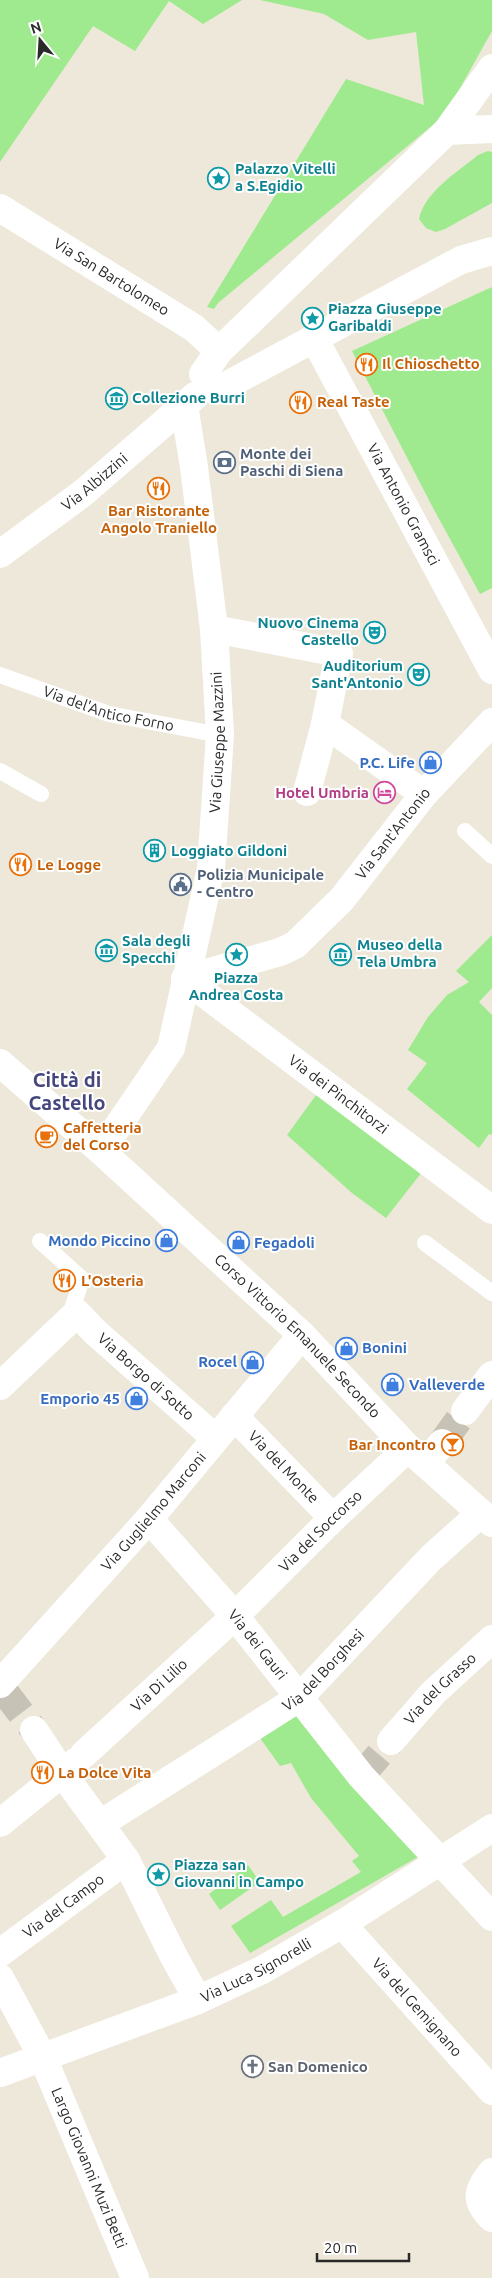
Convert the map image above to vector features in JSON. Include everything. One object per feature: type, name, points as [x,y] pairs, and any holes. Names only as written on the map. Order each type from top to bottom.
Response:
[{"type":"street","points":[[492,68],[447,131],[219,351],[203,374],[216,391],[461,260],[492,251]]},
{"type":"street","points":[[447,131],[492,129]]},
{"type":"street","name":"Via San Bartolomeo","points":[[0,208],[194,328],[219,351]]},
{"type":"street","name":"Via Antonio Gramsci","points":[[314,338],[492,670]]},
{"type":"street","name":"Via Albizzini","points":[[0,554],[83,493],[210,384]]},
{"type":"street","name":"Via Giuseppe Mazzini","points":[[101,1151],[171,1048],[210,868],[220,735],[214,629],[194,466],[184,405]]},
{"type":"street","points":[[214,629],[339,653],[325,724],[307,792]]},
{"type":"street","name":"Via Sant'Antonio","points":[[185,980],[280,952],[295,945],[342,899],[492,722]]},
{"type":"street","points":[[325,724],[429,798]]},
{"type":"street","name":"Via dei Pinchitorzi","points":[[185,980],[492,1210]]},
{"type":"street","name":"Corso Vittorio Emanuele Secondo","points":[[0,1063],[101,1151],[302,1335],[425,1452],[486,1518]]},
{"type":"street","points":[[1,1382],[77,1314]]},
{"type":"street","name":"Via Borgo di Sotto","points":[[77,1314],[215,1438]]},
{"type":"street","name":"Via Guglielmo Marconi","points":[[1,1687],[149,1519],[302,1335]]},
{"type":"street","points":[[465,1411],[492,1375]]},
{"type":"street","name":"Via del Monte","points":[[234,1416],[333,1518]]},
{"type":"street","name":"Via del Soccorso","points":[[234,1616],[333,1518],[425,1452]]},
{"type":"street","name":"Via del Borghesi","points":[[100,1824],[299,1698],[431,1558],[486,1518]]},
{"type":"street","name":"Via dei Gauri","points":[[149,1519],[234,1616],[361,1776],[492,1917]]},
{"type":"street","name":"Via Di Lilio","points":[[0,1823],[75,1763],[234,1616]]},
{"type":"street","name":"Via del Grasso","points":[[391,1741],[433,1694],[492,1639]]},
{"type":"street","points":[[34,1730],[75,1763],[100,1824],[126,1860],[173,1955],[198,2000]]},
{"type":"street","name":"Via Luca Signorelli","points":[[0,2073],[198,2000],[262,1970],[342,1924],[492,1828]]},
{"type":"street","name":"Via del Campo","points":[[0,1953],[126,1860]]},
{"type":"street","name":"Via del Gemignano","points":[[342,1924],[492,2090]]},
{"type":"street","name":"Largo Giovanni Muzi Betti","points":[[0,1978],[43,2058],[135,2278]]},
{"type":"street","points":[[492,2172],[480,2191],[479,2200],[481,2208],[492,2218]]},
{"type":"lane","name":"Via del'Antico Forno","points":[[0,674],[109,714],[220,735]]},
{"type":"lane","points":[[0,771],[41,794]]},
{"type":"lane","points":[[465,831],[492,856]]},
{"type":"lane","points":[[40,1241],[82,1279],[73,1306],[77,1314]]},
{"type":"lane","points":[[425,1243],[492,1293]]},
{"type":"green space","points":[[0,0],[242,0],[203,24],[169,1],[135,51],[93,26],[0,162]]},
{"type":"green space","points":[[260,0],[492,0],[492,31],[445,115],[218,303],[214,309],[207,307],[346,79],[424,105],[416,32],[368,40],[324,14]]},
{"type":"green space","points":[[488,151],[492,152],[492,203],[445,229],[436,232],[426,228],[419,219],[422,209],[435,191],[478,155]]},
{"type":"green space","points":[[492,287],[492,588],[480,594],[352,351]]},
{"type":"green space","points":[[492,935],[492,988],[479,1002],[492,1015],[492,1135],[489,1134],[479,1148],[407,1089],[427,1063],[408,1050],[428,1017],[447,995],[469,982],[456,971]]},
{"type":"green space","points":[[322,1087],[426,1167],[386,1218],[352,1193],[287,1135]]},
{"type":"green space","points":[[295,1713],[418,1857],[250,1953],[231,1926],[271,1900],[283,1917],[361,1872],[352,1861],[359,1856],[311,1798],[291,1763],[280,1766],[260,1738]]},
{"type":"green space","points":[[248,1865],[260,1882],[220,1910],[209,1894]]},
{"type":"tunnel","points":[[442,1443],[465,1411]]},
{"type":"tunnel","points":[[4,1691],[34,1730]]},
{"type":"tunnel","points":[[361,1776],[391,1741]]},
{"type":"place","name":"Palazzo Vitelli a S.Egidio","points":[[219,178]]},
{"type":"place","name":"Piazza Giuseppe Garibaldi","points":[[312,318]]},
{"type":"place","name":"Il Chioschetto","points":[[366,364]]},
{"type":"place","name":"Collezione Burri","points":[[116,398]]},
{"type":"place","name":"Real Taste","points":[[301,402]]},
{"type":"place","name":"Monte dei Paschi di Siena","points":[[224,463]]},
{"type":"place","name":"Bar Ristorante Angolo Traniello","points":[[159,488]]},
{"type":"place","name":"Nuovo Cinema Castello","points":[[375,632]]},
{"type":"place","name":"Auditorium Sant'Antonio","points":[[419,675]]},
{"type":"place","name":"P.C. Life","points":[[431,763]]},
{"type":"place","name":"Hotel Umbria","points":[[385,793]]},
{"type":"place","name":"Loggiato Gildoni","points":[[155,851]]},
{"type":"place","name":"Le Logge","points":[[21,865]]},
{"type":"place","name":"Polizia Municipale - Centro","points":[[181,884]]},
{"type":"place","name":"Sala degli Specchi","points":[[106,950]]},
{"type":"place","name":"Museo della Tela Umbra","points":[[341,954]]},
{"type":"place","name":"Piazza Andrea Costa","points":[[236,955]]},
{"type":"place","name":"Caffetteria del Corso","points":[[47,1137]]},
{"type":"place","name":"Mondo Piccino","points":[[167,1241]]},
{"type":"place","name":"Fegadoli","points":[[238,1243]]},
{"type":"place","name":"L'Osteria","points":[[65,1281]]},
{"type":"place","name":"Bonini","points":[[346,1348]]},
{"type":"place","name":"Rocel","points":[[253,1362]]},
{"type":"place","name":"Valleverde","points":[[393,1385]]},
{"type":"place","name":"Emporio 45","points":[[136,1399]]},
{"type":"place","name":"Bar Incontro","points":[[452,1445]]},
{"type":"place","name":"La Dolce Vita","points":[[42,1773]]},
{"type":"place","name":"Piazza san Giovanni in Campo","points":[[158,1874]]},
{"type":"place","name":"San Domenico","points":[[252,2067]]},
{"type":"district","name":"Città di Castello","points":[[67,1092]]}]
